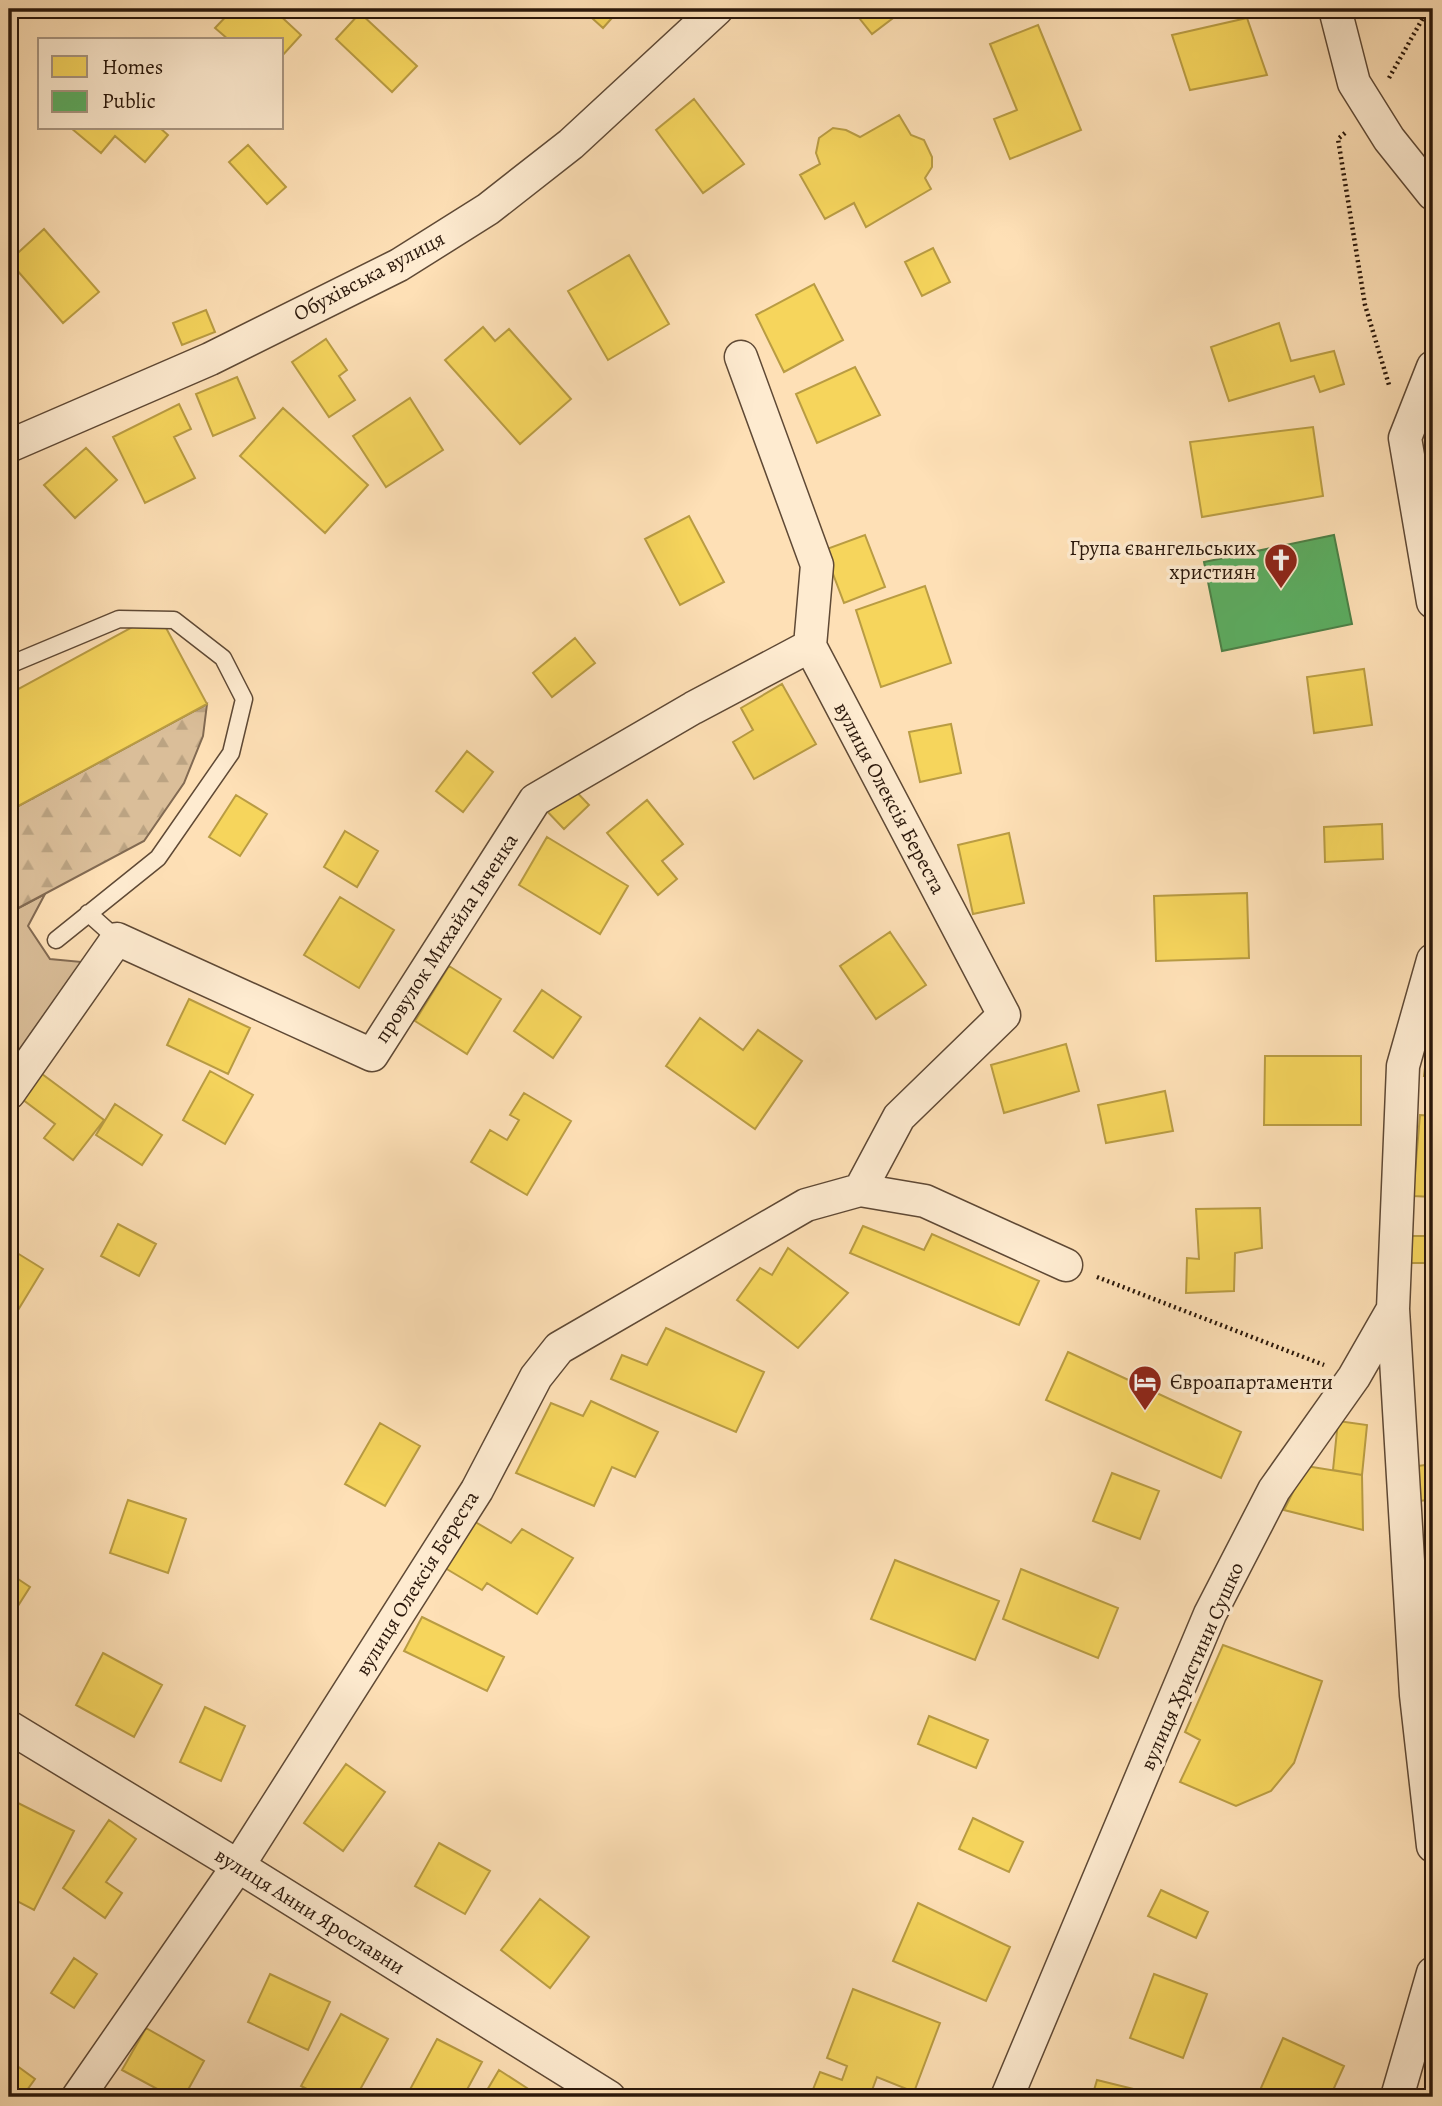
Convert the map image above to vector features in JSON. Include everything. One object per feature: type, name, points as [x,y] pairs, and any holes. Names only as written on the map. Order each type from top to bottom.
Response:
[{"type":"street","name":"Обухівська вулиця","points":[[9,446],[210,359],[399,265],[488,209],[571,144],[717,9]]},
{"type":"street","points":[[1335,9],[1354,83],[1389,139],[1433,194]]},
{"type":"street","points":[[741,357],[817,565],[810,646]]},
{"type":"street","points":[[1433,367],[1405,438],[1433,602]]},
{"type":"street","name":"провулок Михайла Івченка","points":[[117,939],[372,1055],[535,800],[693,708],[810,646]]},
{"type":"street","name":"вулиця Олексія Береста","points":[[810,646],[1004,1015],[899,1117],[860,1191]]},
{"type":"street","points":[[9,1093],[117,939]]},
{"type":"street","name":"вулиця Христини Сушко","points":[[1007,2097],[1210,1614],[1274,1490],[1354,1377],[1393,1309],[1403,1066],[1433,960]]},
{"type":"street","name":"вулиця Олексія Береста","points":[[78,2097],[238,1866],[469,1502],[536,1377],[559,1348],[806,1205],[860,1191],[925,1201],[1066,1265]]},
{"type":"street","points":[[1393,1309],[1425,1694],[1433,1846]]},
{"type":"street","name":"вулиця Анни Ярославни","points":[[9,1727],[609,2097]]},
{"type":"street","points":[[1397,2097],[1433,1973]]},
{"type":"lane","points":[[9,665],[120,619],[174,620],[223,658],[244,699],[232,753],[158,858],[56,940]]},
{"type":"lane","points":[[88,913],[117,939]]},
{"type":"path","points":[[1405,438],[1365,305],[1338,139],[1371,110],[1428,9]]},
{"type":"path","points":[[1066,1265],[1354,1377]]},
{"type":"green space","points":[[207,704],[203,736],[184,783],[144,841],[9,913],[9,811]]},
{"type":"green space","points":[[45,894],[28,926],[50,959],[82,962],[13,1059],[9,1058],[9,913]]},
{"type":"building: Homes","points":[[233,9],[273,9],[301,35],[284,54],[284,38],[227,38],[215,28]]},
{"type":"building: Homes","points":[[582,9],[620,9],[603,28]]},
{"type":"building: Homes","points":[[852,9],[905,9],[872,34]]},
{"type":"building: Homes","points":[[360,13],[417,66],[392,92],[336,39]]},
{"type":"building: Homes","points":[[1247,18],[1267,75],[1190,90],[1172,35]]},
{"type":"building: Homes","points":[[1038,25],[1081,130],[1010,159],[994,119],[1017,110],[990,44]]},
{"type":"building: Homes","points":[[694,99],[744,164],[703,193],[656,130]]},
{"type":"building: Homes","points":[[899,115],[911,135],[924,140],[932,157],[932,167],[925,178],[931,189],[866,227],[854,203],[825,219],[800,175],[820,164],[816,153],[819,138],[833,128],[846,130],[860,137]]},
{"type":"building: Homes","points":[[73,130],[162,130],[168,135],[145,162],[115,136],[101,153]]},
{"type":"building: Homes","points":[[248,145],[286,187],[267,204],[229,162]]},
{"type":"building: Homes","points":[[44,229],[99,292],[63,323],[9,261]]},
{"type":"building: Homes","points":[[933,248],[950,282],[922,296],[905,262]]},
{"type":"building: Homes","points":[[629,255],[669,324],[608,360],[568,291]]},
{"type":"building: Homes","points":[[814,284],[843,340],[784,372],[756,315]]},
{"type":"building: Homes","points":[[206,310],[215,332],[182,345],[173,323]]},
{"type":"building: Homes","points":[[1279,323],[1291,361],[1334,351],[1344,384],[1320,392],[1314,376],[1229,401],[1211,347]]},
{"type":"building: Homes","points":[[483,327],[495,341],[509,329],[571,399],[520,444],[445,360]]},
{"type":"building: Homes","points":[[326,339],[347,370],[339,376],[355,400],[329,417],[292,362]]},
{"type":"building: Homes","points":[[855,367],[880,415],[817,443],[796,394]]},
{"type":"building: Homes","points":[[237,377],[255,418],[213,436],[196,394]]},
{"type":"building: Homes","points":[[410,398],[443,450],[386,487],[353,436]]},
{"type":"building: Homes","points":[[179,404],[191,429],[174,437],[195,478],[145,503],[113,437]]},
{"type":"building: Homes","points":[[283,408],[368,485],[325,533],[240,456]]},
{"type":"building: Homes","points":[[1313,427],[1323,496],[1202,517],[1190,442]]},
{"type":"building: Homes","points":[[86,448],[117,480],[75,518],[44,485]]},
{"type":"building: Homes","points":[[689,516],[724,582],[680,605],[645,539]]},
{"type":"building: Homes","points":[[865,535],[885,587],[844,603],[824,550]]},
{"type":"building: Homes","points":[[925,586],[951,663],[881,687],[856,610]]},
{"type":"building: Homes","points":[[158,613],[207,704],[9,811],[9,694]]},
{"type":"building: Homes","points":[[575,638],[595,663],[552,697],[533,673]]},
{"type":"building: Homes","points":[[1364,669],[1372,725],[1314,733],[1307,677]]},
{"type":"building: Homes","points":[[782,684],[816,744],[754,779],[733,742],[753,730],[741,708]]},
{"type":"building: Homes","points":[[951,724],[961,773],[920,782],[909,732]]},
{"type":"building: Homes","points":[[467,751],[493,772],[463,812],[436,791]]},
{"type":"building: Homes","points":[[567,782],[589,805],[564,829],[543,807]]},
{"type":"building: Homes","points":[[236,795],[267,814],[240,856],[209,837]]},
{"type":"building: Homes","points":[[647,800],[683,844],[662,861],[677,879],[658,895],[607,833]]},
{"type":"building: Homes","points":[[1382,824],[1383,859],[1325,862],[1324,827]]},
{"type":"building: Homes","points":[[345,831],[378,851],[357,887],[324,867]]},
{"type":"building: Homes","points":[[1009,833],[1024,903],[973,914],[958,845]]},
{"type":"building: Homes","points":[[547,837],[628,886],[600,934],[519,885]]},
{"type":"building: Homes","points":[[1247,893],[1249,958],[1156,961],[1154,896]]},
{"type":"building: Homes","points":[[340,897],[394,930],[359,988],[304,955]]},
{"type":"building: Homes","points":[[890,932],[926,985],[876,1019],[840,966]]},
{"type":"building: Homes","points":[[449,966],[501,999],[467,1054],[415,1021]]},
{"type":"building: Homes","points":[[542,990],[581,1017],[553,1058],[514,1031]]},
{"type":"building: Homes","points":[[189,999],[250,1028],[228,1074],[167,1045]]},
{"type":"building: Homes","points":[[1432,1011],[1433,1076],[1424,1076]]},
{"type":"building: Homes","points":[[700,1018],[743,1050],[758,1030],[802,1061],[755,1129],[666,1066]]},
{"type":"building: Homes","points":[[1066,1044],[1079,1091],[1004,1113],[991,1065]]},
{"type":"building: Homes","points":[[1265,1056],[1361,1056],[1361,1125],[1264,1125]]},
{"type":"building: Homes","points":[[38,1071],[104,1120],[73,1160],[44,1138],[55,1124],[18,1096]]},
{"type":"building: Homes","points":[[210,1071],[253,1095],[225,1144],[183,1120]]},
{"type":"building: Homes","points":[[1165,1091],[1173,1131],[1106,1143],[1098,1105]]},
{"type":"building: Homes","points":[[524,1093],[571,1121],[527,1195],[471,1162],[490,1130],[507,1140],[519,1120],[510,1115]]},
{"type":"building: Homes","points":[[115,1104],[162,1135],[142,1165],[96,1135]]},
{"type":"building: Homes","points":[[1420,1115],[1433,1116],[1433,1197],[1413,1196]]},
{"type":"building: Homes","points":[[1260,1208],[1262,1248],[1235,1253],[1234,1291],[1186,1293],[1187,1258],[1199,1259],[1196,1209]]},
{"type":"building: Homes","points":[[118,1224],[156,1244],[139,1276],[101,1256]]},
{"type":"building: Homes","points":[[863,1226],[924,1250],[932,1234],[1039,1281],[1019,1325],[850,1253]]},
{"type":"building: Homes","points":[[1403,1236],[1433,1236],[1433,1263],[1402,1263]]},
{"type":"building: Homes","points":[[9,1248],[43,1269],[9,1325]]},
{"type":"building: Homes","points":[[788,1248],[848,1293],[798,1348],[737,1300],[760,1268],[772,1275]]},
{"type":"building: Homes","points":[[666,1328],[764,1372],[736,1432],[611,1379],[622,1355],[647,1365]]},
{"type":"building: Homes","points":[[1068,1352],[1241,1432],[1221,1478],[1046,1400]]},
{"type":"building: Homes","points":[[591,1401],[658,1432],[635,1477],[612,1467],[594,1506],[516,1473],[551,1403],[583,1416]]},
{"type":"building: Homes","points":[[1338,1421],[1367,1425],[1362,1475],[1333,1470]]},
{"type":"building: Homes","points":[[380,1423],[420,1446],[385,1506],[345,1484]]},
{"type":"building: Homes","points":[[1433,1464],[1433,1499],[1414,1502],[1410,1467]]},
{"type":"building: Homes","points":[[1306,1466],[1362,1475],[1363,1530],[1284,1510]]},
{"type":"building: Homes","points":[[1112,1473],[1159,1491],[1140,1539],[1093,1521]]},
{"type":"building: Homes","points":[[128,1500],[186,1519],[168,1573],[110,1553]]},
{"type":"building: Homes","points":[[472,1520],[511,1543],[522,1529],[573,1558],[537,1614],[487,1583],[482,1590],[440,1565]]},
{"type":"building: Homes","points":[[895,1560],[999,1601],[975,1660],[871,1619]]},
{"type":"building: Homes","points":[[1021,1569],[1118,1608],[1098,1658],[1003,1619]]},
{"type":"building: Homes","points":[[1433,1572],[1433,1612],[1426,1612],[1424,1573]]},
{"type":"building: Homes","points":[[9,1573],[30,1587],[9,1620]]},
{"type":"building: Homes","points":[[422,1617],[504,1657],[487,1691],[404,1651]]},
{"type":"building: Homes","points":[[1223,1645],[1322,1681],[1294,1763],[1271,1791],[1236,1806],[1180,1782],[1200,1740],[1185,1732]]},
{"type":"building: Homes","points":[[103,1653],[162,1685],[134,1737],[76,1705]]},
{"type":"building: Homes","points":[[205,1707],[245,1726],[221,1781],[180,1762]]},
{"type":"building: Homes","points":[[929,1716],[988,1740],[976,1768],[918,1744]]},
{"type":"building: Homes","points":[[346,1764],[385,1792],[343,1851],[304,1823]]},
{"type":"building: Homes","points":[[14,1801],[74,1831],[34,1910],[9,1897],[9,1810]]},
{"type":"building: Homes","points":[[973,1818],[1023,1842],[1009,1872],[959,1849]]},
{"type":"building: Homes","points":[[109,1820],[136,1839],[106,1882],[122,1893],[105,1918],[63,1888]]},
{"type":"building: Homes","points":[[439,1843],[490,1871],[465,1914],[415,1886]]},
{"type":"building: Homes","points":[[1161,1890],[1208,1912],[1196,1938],[1148,1916]]},
{"type":"building: Homes","points":[[540,1899],[589,1937],[550,1988],[501,1950]]},
{"type":"building: Homes","points":[[918,1903],[1010,1947],[986,2001],[893,1961]]},
{"type":"building: Homes","points":[[74,1958],[97,1974],[74,2008],[51,1993]]},
{"type":"building: Homes","points":[[270,1974],[330,2002],[308,2050],[248,2022]]},
{"type":"building: Homes","points":[[1154,1974],[1207,1994],[1183,2058],[1130,2038]]},
{"type":"building: Homes","points":[[853,1989],[940,2023],[914,2092],[877,2077],[871,2093],[882,2097],[810,2097],[820,2072],[842,2080],[847,2066],[827,2058]]},
{"type":"building: Homes","points":[[341,2014],[388,2039],[356,2097],[322,2097],[301,2086]]},
{"type":"building: Homes","points":[[146,2028],[204,2061],[184,2097],[172,2097],[122,2070]]},
{"type":"building: Homes","points":[[1283,2038],[1344,2066],[1330,2097],[1257,2097]]},
{"type":"building: Homes","points":[[437,2039],[482,2062],[463,2097],[406,2097]]},
{"type":"building: Homes","points":[[9,2060],[35,2079],[22,2097],[9,2097]]},
{"type":"building: Homes","points":[[499,2070],[530,2090],[526,2097],[483,2097]]},
{"type":"building: Homes","points":[[1097,2080],[1154,2094],[1154,2097],[1092,2097]]},
{"type":"building: Public","points":[[1334,535],[1352,624],[1222,651],[1204,562]]},
{"type":"place","name":"Група євангельських християн","points":[[1281,590]]},
{"type":"place","name":"Євроапартаменти","points":[[1145,1412]]}]
